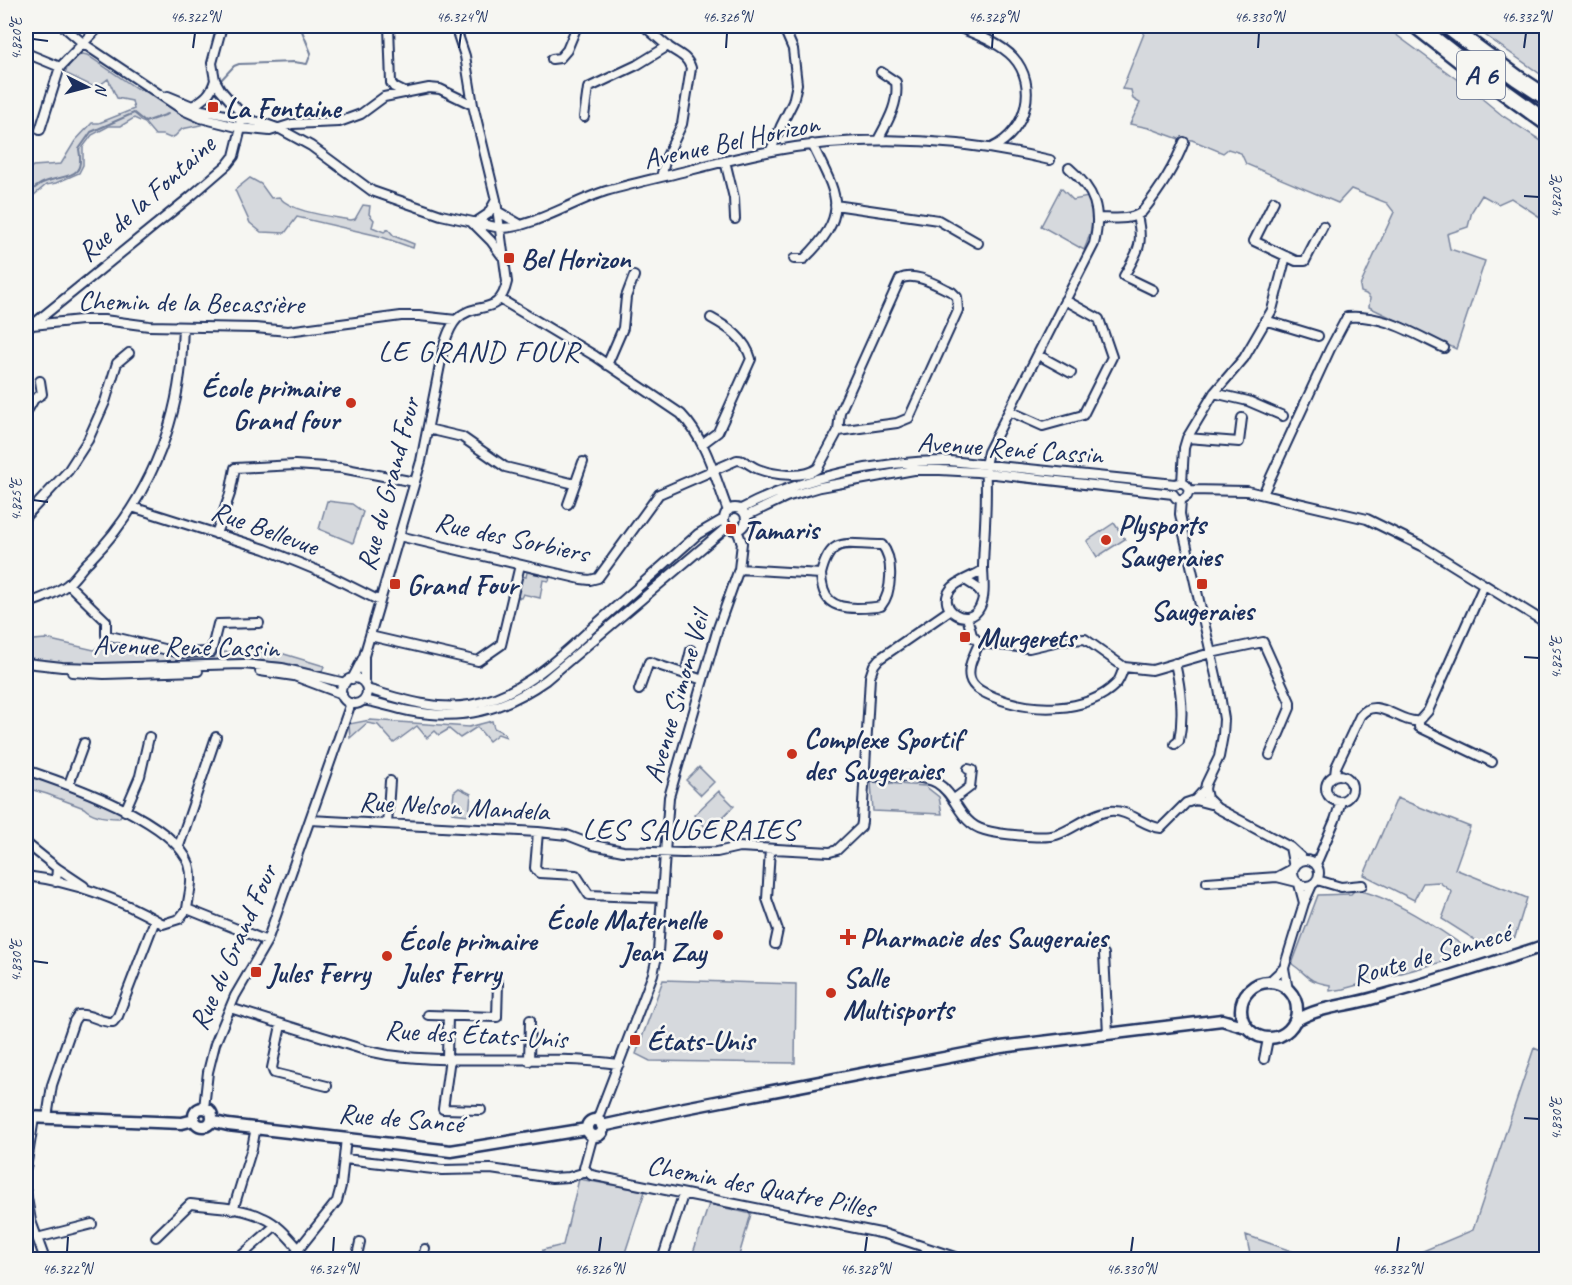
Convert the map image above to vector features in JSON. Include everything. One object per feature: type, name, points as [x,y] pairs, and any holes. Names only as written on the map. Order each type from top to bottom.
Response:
[{"type":"highway","name":"A 6","points":[[1418,26],[1546,122]]},
{"type":"highway","name":"A 6","points":[[1447,26],[1546,97]]},
{"type":"street","points":[[63,26],[84,44],[183,110],[201,118],[241,128],[270,131],[291,124],[339,122],[361,114],[384,98],[429,88],[440,89],[473,105]]},
{"type":"street","points":[[40,130],[60,67],[100,26]]},
{"type":"street","points":[[215,80],[212,63],[222,26]]},
{"type":"street","points":[[389,26],[391,83],[406,93]]},
{"type":"street","points":[[455,26],[496,200],[507,282],[504,293],[495,305],[464,314],[456,320]]},
{"type":"street","points":[[552,59],[560,58],[567,50],[577,26]]},
{"type":"street","points":[[644,26],[681,54],[691,68],[682,124],[666,158],[661,177]]},
{"type":"street","points":[[771,150],[793,102],[797,84],[794,49],[783,26]]},
{"type":"street","points":[[956,26],[999,46],[1012,56],[1022,70],[1026,84],[1026,104],[1021,120],[1010,136],[992,148]]},
{"type":"street","points":[[584,117],[588,88],[642,62],[668,46]]},
{"type":"street","points":[[26,53],[60,67]]},
{"type":"street","points":[[878,140],[896,105],[898,94],[897,82],[881,72]]},
{"type":"street","points":[[457,97],[469,78]]},
{"type":"street","name":"Rue de la Fontaine","points":[[193,106],[207,97],[215,80]]},
{"type":"street","name":"Rue de la Fontaine","points":[[29,328],[234,156],[241,128],[239,111],[215,80]]},
{"type":"street","points":[[158,92],[202,110],[280,129]]},
{"type":"street","name":"Avenue Bel Horizon","points":[[280,129],[311,146],[372,191],[441,215],[473,224],[500,228],[521,225],[605,191],[771,150],[813,144],[878,140],[930,141],[992,148],[1050,160]]},
{"type":"street","points":[[1099,218],[1137,216],[1167,178],[1184,142]]},
{"type":"street","points":[[794,259],[804,259],[822,240],[832,222],[835,205],[831,180],[813,144]]},
{"type":"street","points":[[725,161],[734,198],[735,219]]},
{"type":"street","points":[[983,570],[955,585],[948,594],[950,610],[957,616],[967,617],[977,612],[983,596],[988,452],[1094,244],[1099,218],[1096,206],[1090,190],[1069,168]]},
{"type":"street","points":[[496,200],[488,214],[473,224],[491,241],[503,258]]},
{"type":"street","points":[[1274,201],[1254,241],[1296,261],[1305,261],[1323,226]]},
{"type":"street","points":[[835,205],[938,220],[978,243]]},
{"type":"street","points":[[497,211],[521,225]]},
{"type":"street","points":[[1137,216],[1142,237],[1124,276],[1153,290]]},
{"type":"street","points":[[1179,484],[1187,438],[1214,393],[1244,358],[1272,310],[1286,256]]},
{"type":"street","points":[[607,365],[623,328],[626,297],[634,276]]},
{"type":"street","points":[[713,469],[727,463],[744,460],[756,468],[772,473],[793,474],[815,471],[838,431],[840,412],[900,279],[914,276],[952,292],[957,297],[958,310],[909,418],[897,423],[838,431]]},
{"type":"street","points":[[500,300],[607,365],[681,414],[693,426],[713,469],[726,519],[737,530],[746,523],[744,512],[734,508],[726,519],[546,680],[514,701],[469,714],[438,715],[407,711],[364,700],[357,704],[346,701],[342,694],[349,681],[357,679],[365,686],[405,701],[438,706],[485,702],[517,690],[546,669],[698,534],[726,519]]},
{"type":"street","points":[[1009,411],[1043,426],[1083,415],[1112,357],[1099,319],[1065,300]]},
{"type":"street","name":"Chemin de la Becassière","points":[[29,328],[81,320],[104,320],[149,326],[255,328],[288,331],[401,316],[456,320]]},
{"type":"street","points":[[1263,494],[1347,317],[1378,318],[1444,348]]},
{"type":"street","points":[[702,444],[718,432],[750,359],[748,351],[735,332],[711,318]]},
{"type":"street","name":"Rue du Grand Four","points":[[349,681],[364,656],[370,636],[415,482],[444,345],[456,320]]},
{"type":"street","points":[[1265,320],[1318,336]]},
{"type":"street","points":[[26,604],[41,599],[68,584],[108,541],[132,507],[152,472],[173,412],[180,373],[183,328]]},
{"type":"street","points":[[26,516],[68,471],[87,440],[105,402],[117,363],[129,353]]},
{"type":"street","points":[[1038,355],[1071,373]]},
{"type":"street","points":[[26,413],[34,399],[42,394],[40,381]]},
{"type":"street","points":[[1214,393],[1248,401],[1283,416]]},
{"type":"street","points":[[1187,438],[1239,442],[1242,418]]},
{"type":"street","points":[[428,429],[462,438],[505,467],[575,484]]},
{"type":"street","name":"Avenue René Cassin","points":[[744,512],[768,496],[816,479],[892,464],[932,461],[1173,494]]},
{"type":"street","points":[[568,504],[583,462]]},
{"type":"street","points":[[216,534],[230,494],[235,468],[295,465],[341,468],[415,482]]},
{"type":"street","name":"Rue des Sorbiers","points":[[399,537],[590,580],[598,578],[658,494],[713,469]]},
{"type":"street","name":"Avenue René Cassin","points":[[986,469],[1179,484]]},
{"type":"street","points":[[1181,500],[1176,498],[1172,489],[1179,484],[1185,484],[1189,490]]},
{"type":"street","points":[[1189,490],[1230,489],[1263,494],[1341,512],[1383,525],[1422,546],[1546,623]]},
{"type":"street","points":[[1181,500],[1187,496],[1189,490]]},
{"type":"street","points":[[864,776],[929,780],[939,785],[954,799],[958,808],[973,825],[998,833],[1050,836],[1099,814],[1112,811],[1122,812],[1155,828],[1161,828],[1186,803],[1195,800],[1205,789],[1219,756],[1223,735],[1221,699],[1184,534],[1180,514],[1181,500]]},
{"type":"street","name":"Rue Bellevue","points":[[132,507],[265,549],[380,601]]},
{"type":"street","name":"Avenue Simone Veil","points":[[599,1123],[653,974],[658,952],[669,797],[718,628],[739,569],[742,543],[737,530]]},
{"type":"street","points":[[882,545],[887,551],[889,568],[887,597],[881,606],[842,608],[826,598],[821,574],[826,557],[837,546],[882,545]]},
{"type":"street","points":[[370,636],[478,661],[501,645],[520,565]]},
{"type":"street","points":[[739,569],[821,574]]},
{"type":"street","points":[[965,580],[976,586],[983,596]]},
{"type":"street","points":[[68,584],[106,621],[106,635],[180,653],[211,652],[222,614]]},
{"type":"street","points":[[1484,585],[1428,711],[1419,721],[1419,727],[1492,762]]},
{"type":"street","name":"Rue Nelson Mandela","points":[[310,820],[538,832],[567,835],[608,850],[665,854],[717,852],[739,847],[830,852],[837,850],[861,827],[870,677],[874,665],[895,647],[950,610]]},
{"type":"street","points":[[967,617],[972,634],[979,643],[1029,648],[1059,641],[1085,639],[1124,667],[1152,670],[1211,653],[1263,642],[1290,702],[1290,708],[1270,755]]},
{"type":"street","points":[[219,624],[259,623]]},
{"type":"street","points":[[979,643],[969,668],[970,679],[974,686],[985,693],[1010,704],[1062,707],[1079,704],[1102,693],[1117,682],[1124,667]]},
{"type":"street","points":[[685,674],[691,650]]},
{"type":"street","name":"Rue du Grand Four","points":[[364,656],[365,686]]},
{"type":"street","points":[[639,690],[649,662],[703,680]]},
{"type":"street","name":"Avenue René Cassin","points":[[26,663],[97,668],[243,664],[282,668],[349,681]]},
{"type":"street","points":[[1175,663],[1183,703],[1179,741],[1175,744]]},
{"type":"street","name":"Avenue René Cassin","points":[[26,668],[104,674],[241,669],[294,676],[342,694]]},
{"type":"street","points":[[364,700],[365,686]]},
{"type":"street","name":"Rue du Grand Four","points":[[204,1108],[215,1044],[243,981],[267,941],[351,703]]},
{"type":"street","points":[[1335,775],[1336,767],[1364,711],[1370,708],[1380,708],[1409,721],[1419,721]]},
{"type":"street","points":[[179,846],[216,737]]},
{"type":"street","points":[[125,811],[140,776],[150,738]]},
{"type":"street","points":[[69,784],[84,743]]},
{"type":"street","points":[[954,799],[970,787],[972,770],[969,769]]},
{"type":"street","points":[[26,770],[69,784],[155,828],[179,846],[188,862],[192,876],[187,909],[179,919],[163,924],[130,906],[87,889],[26,876]]},
{"type":"street","points":[[1288,990],[1284,968],[1305,903],[1319,872],[1316,864],[1341,801],[1351,793],[1352,785],[1343,775],[1335,775],[1328,780],[1326,789],[1333,799],[1341,801]]},
{"type":"street","points":[[387,824],[390,781]]},
{"type":"street","points":[[1205,789],[1210,804]]},
{"type":"street","points":[[1195,800],[1210,804],[1290,847],[1304,860],[1316,864]]},
{"type":"street","points":[[538,832],[536,868],[539,873],[576,875],[589,894],[662,898]]},
{"type":"street","points":[[26,843],[87,889]]},
{"type":"street","points":[[1290,847],[1294,868],[1293,876],[1305,903]]},
{"type":"street","points":[[770,849],[767,899],[778,930],[775,944]]},
{"type":"street","points":[[1277,877],[1304,860]]},
{"type":"street","points":[[56,882],[57,868]]},
{"type":"street","points":[[1206,882],[1277,877],[1298,883],[1314,882],[1341,887],[1362,885]]},
{"type":"street","points":[[187,909],[267,941]]},
{"type":"street","points":[[47,1118],[52,1085],[74,1021],[78,1015],[83,1014],[106,1022],[113,1022],[118,1016],[155,920]]},
{"type":"street","name":"Route de Sennecé","points":[[1295,1021],[1311,1012],[1372,999],[1546,945]]},
{"type":"street","points":[[1104,954],[1108,1034]]},
{"type":"street","points":[[1269,982],[1284,968]]},
{"type":"street","points":[[1222,1020],[1242,1001],[1252,987],[1269,982],[1288,990],[1295,999],[1297,1006],[1295,1021],[1284,1034],[1268,1039],[1252,1034],[1241,1019],[1242,1001]]},
{"type":"street","points":[[428,1015],[497,1017],[498,983]]},
{"type":"street","name":"Route de Sennecé","points":[[1295,999],[1301,1004],[1328,1007]]},
{"type":"street","name":"Rue des États-Unis","points":[[230,1008],[373,1052],[399,1056],[598,1061],[619,1064]]},
{"type":"street","points":[[448,1016],[448,1058],[443,1109],[481,1110]]},
{"type":"street","points":[[529,1061],[530,1020]]},
{"type":"street","points":[[345,1159],[442,1170],[491,1169],[552,1178],[569,1177],[586,1172],[584,1168],[590,1132],[589,1123],[599,1123],[1001,1047],[1222,1020],[1246,1027]]},
{"type":"street","points":[[281,1025],[272,1068],[274,1073],[327,1086]]},
{"type":"street","points":[[1264,1059],[1268,1039]]},
{"type":"street","points":[[204,1108],[210,1112],[211,1121],[207,1125],[202,1126],[194,1120],[197,1111],[204,1108]]},
{"type":"street","points":[[26,1168],[30,1118],[182,1123],[194,1120]]},
{"type":"street","name":"Rue de Sancé","points":[[211,1121],[451,1152],[590,1132]]},
{"type":"street","points":[[233,1210],[256,1127]]},
{"type":"street","points":[[290,1260],[338,1201],[346,1138]]},
{"type":"street","name":"Chemin des Quatre Pilles","points":[[586,1172],[683,1195],[885,1234],[964,1260]]},
{"type":"street","points":[[26,1192],[31,1221],[43,1260]]},
{"type":"street","points":[[662,1260],[683,1195]]},
{"type":"street","points":[[156,1237],[190,1204],[250,1212],[266,1218],[299,1249]]},
{"type":"street","points":[[37,1238],[92,1224]]},
{"type":"street","points":[[240,1257],[276,1225]]},
{"type":"street","points":[[356,1260],[360,1242]]},
{"type":"street","points":[[422,1260],[424,1249]]},
{"type":"shaded area","points":[[1147,26],[1384,26],[1503,116],[1546,144],[1546,221],[1511,198],[1498,204],[1482,195],[1472,211],[1468,227],[1447,234],[1450,249],[1485,261],[1456,349],[1369,307],[1370,298],[1361,292],[1360,286],[1394,212],[1387,203],[1351,189],[1338,203],[1246,164],[1241,153],[1228,149],[1223,153],[1192,140],[1179,139],[1130,124],[1140,103],[1133,99],[1131,90],[1122,89]]},
{"type":"shaded area","points":[[1472,26],[1546,26],[1546,78]]},
{"type":"shaded area","points":[[83,54],[136,88],[158,96],[180,113],[201,121],[201,125],[182,129],[170,138],[155,135],[145,123],[134,118],[121,126],[109,126],[92,135],[83,147],[83,165],[79,173],[46,185],[26,202],[26,172],[33,166],[61,164],[75,141],[92,123],[99,123],[134,109],[132,101],[117,98],[108,79],[96,88],[65,73],[72,61]]},
{"type":"shaded area","points":[[250,178],[261,184],[271,198],[279,197],[293,207],[312,213],[351,220],[355,219],[363,205],[370,206],[369,214],[374,220],[372,227],[384,232],[388,229],[394,236],[414,244],[413,248],[379,236],[297,217],[285,233],[261,232],[250,223],[235,190]]},
{"type":"shaded area","points":[[1061,188],[1073,200],[1088,197],[1092,224],[1084,250],[1041,226]]},
{"type":"shaded area","points":[[327,501],[352,504],[363,512],[353,543],[319,529]]},
{"type":"shaded area","name":"Plysports Saugeraies","points":[[1114,523],[1125,539],[1097,557],[1087,541]]},
{"type":"shaded area","points":[[527,572],[550,577],[549,581],[543,580],[540,598],[523,594],[521,598],[516,597],[521,576],[526,577]]},
{"type":"shaded area","points":[[46,639],[94,650],[101,644],[137,647],[179,656],[239,651],[270,652],[324,666],[322,672],[285,663],[250,660],[104,665],[52,664],[26,660],[26,644],[33,640]]},
{"type":"shaded area","points":[[370,720],[469,727],[492,721],[494,728],[504,733],[506,737],[498,734],[489,741],[477,727],[460,738],[449,729],[439,735],[435,731],[427,738],[417,726],[394,743],[378,725],[367,723],[350,738],[349,724]]},
{"type":"shaded area","points":[[699,767],[714,782],[701,795],[686,780]]},
{"type":"shaded area","points":[[26,773],[100,800],[122,814],[119,818],[100,816],[47,794],[26,788]]},
{"type":"shaded area","points":[[871,782],[925,786],[939,797],[942,814],[873,811]]},
{"type":"shaded area","points":[[459,788],[471,794],[469,815],[452,813],[454,792]]},
{"type":"shaded area","points":[[719,791],[734,806],[709,831],[694,815]]},
{"type":"shaded area","points":[[1397,798],[1470,827],[1455,869],[1527,898],[1515,937],[1483,945],[1442,919],[1452,892],[1439,882],[1423,883],[1414,900],[1364,875]]},
{"type":"shaded area","points":[[1355,890],[1383,898],[1430,924],[1469,950],[1446,956],[1442,962],[1330,991],[1330,985],[1312,980],[1292,964],[1318,895],[1351,894]]},
{"type":"shaded area","points":[[663,980],[796,984],[795,1063],[650,1061],[636,1054]]},
{"type":"shaded area","points":[[1534,1048],[1546,1053],[1546,1259],[1410,1259],[1411,1256],[1473,1230]]},
{"type":"shaded area","points":[[579,1179],[645,1191],[623,1259],[540,1259],[543,1250],[563,1245]]},
{"type":"shaded area","points":[[709,1204],[751,1214],[738,1259],[691,1259]]},
{"type":"shaded area","points":[[1246,1235],[1314,1259],[1251,1259]]},
{"type":"waterway","points":[[220,81],[234,66],[239,64],[294,62],[307,64],[311,53],[300,26]]},
{"type":"waterway","points":[[26,196],[42,183],[77,171],[80,159],[79,149],[91,132],[134,113],[145,122],[168,114]]},
{"type":"place","name":"La Fontaine","points":[[213,107]]},
{"type":"place","name":"Bel Horizon","points":[[509,258]]},
{"type":"place","name":"École primaire Grand four","points":[[351,403]]},
{"type":"place","name":"Tamaris","points":[[731,529]]},
{"type":"place","name":"Plysports Saugeraies","points":[[1106,540]]},
{"type":"place","name":"Grand Four","points":[[395,584]]},
{"type":"place","name":"Saugeraies","points":[[1202,584]]},
{"type":"place","name":"Murgerets","points":[[965,637]]},
{"type":"place","name":"Complexe Sportif des Saugeraies","points":[[792,754]]},
{"type":"place","name":"École Maternelle Jean Zay","points":[[718,935]]},
{"type":"place","name":"Pharmacie des Saugeraies","points":[[848,937]]},
{"type":"place","name":"École primaire Jules Ferry","points":[[387,956]]},
{"type":"place","name":"Jules Ferry","points":[[256,972]]},
{"type":"place","name":"Salle Multisports","points":[[831,993]]},
{"type":"place","name":"États-Unis","points":[[635,1040]]},
{"type":"district","name":"LE GRAND FOUR","points":[[479,351]]},
{"type":"district","name":"LES SAUGERAIES","points":[[690,829]]}]
